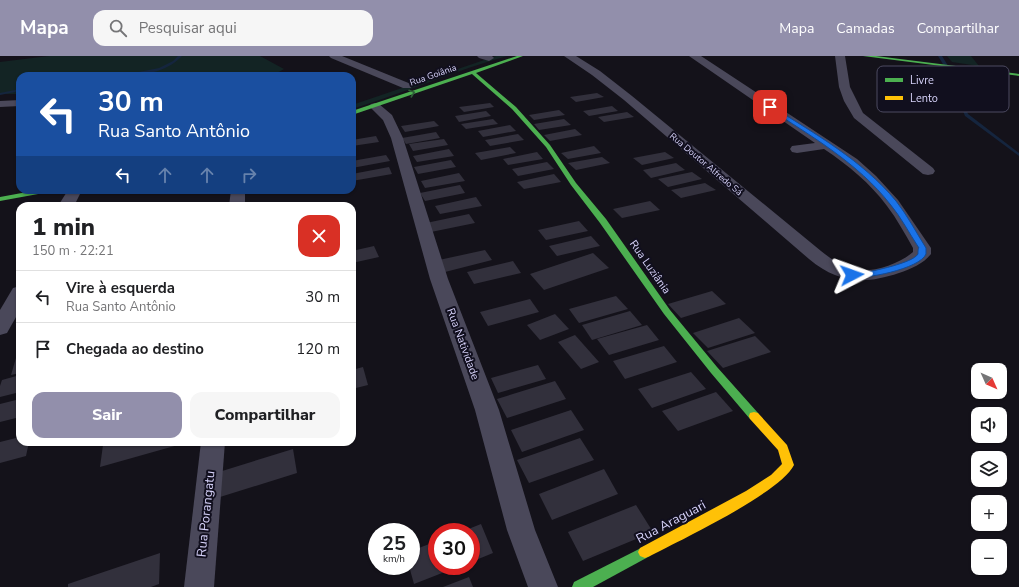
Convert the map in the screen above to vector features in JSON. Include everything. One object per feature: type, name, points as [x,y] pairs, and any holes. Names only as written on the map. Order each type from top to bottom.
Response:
[{"type":"street","points":[[334,56],[407,86]]},
{"type":"street","name":"Rua Goiânia","points":[[356,112],[521,56]]},
{"type":"street","name":"Rua Doutor Alfredo Sá","points":[[569,56],[616,88],[815,255],[834,269],[860,276],[901,267],[918,258],[923,250],[893,203],[871,179],[852,162],[828,145]]},
{"type":"street","points":[[694,56],[828,145]]},
{"type":"street","points":[[840,56],[842,80],[852,106],[858,115],[928,171]]},
{"type":"street","points":[[865,56],[951,66]]},
{"type":"street","points":[[356,103],[489,57]]},
{"type":"street","name":"Rua Luziânia","points":[[472,72],[514,108],[548,146],[573,184],[602,221],[667,312],[714,370],[783,448],[788,465],[775,479]]},
{"type":"street","points":[[1009,73],[1019,74]]},
{"type":"street","points":[[1,105],[16,103]]},
{"type":"street","name":"Rua Natividade","points":[[375,106],[388,118],[397,138],[439,279],[487,410],[521,530],[543,587]]},
{"type":"street","points":[[797,149],[828,145]]},
{"type":"street","points":[[0,199],[27,194]]},
{"type":"street","points":[[0,328],[16,299]]},
{"type":"street","name":"Rua Porangatu","points":[[199,587],[213,446]]},
{"type":"street","name":"Rua Araguari","points":[[579,587],[731,506],[775,479]]},
{"type":"shaded area","points":[[49,56],[260,56],[284,69],[279,72],[16,72],[16,94],[0,94],[0,62]]},
{"type":"shaded area","points":[[496,56],[507,56],[468,68],[356,108],[356,104]]},
{"type":"shaded area","points":[[947,56],[971,56],[979,66],[952,62]]},
{"type":"building","points":[[597,93],[604,97],[576,102],[570,97]]},
{"type":"building","points":[[490,103],[494,107],[464,112],[459,107]]},
{"type":"building","points":[[612,106],[618,111],[589,116],[583,111]]},
{"type":"building","points":[[559,110],[565,115],[534,120],[529,115]]},
{"type":"building","points":[[486,111],[491,116],[459,122],[455,116]]},
{"type":"building","points":[[627,112],[634,117],[604,122],[598,117]]},
{"type":"building","points":[[493,119],[498,124],[466,129],[461,124]]},
{"type":"building","points":[[564,119],[571,125],[539,130],[534,124]]},
{"type":"building","points":[[434,121],[439,126],[405,132],[401,126]]},
{"type":"building","points":[[510,125],[516,131],[483,137],[478,131]]},
{"type":"building","points":[[575,129],[582,135],[550,141],[544,135]]},
{"type":"building","points":[[436,132],[440,138],[406,144],[402,138]]},
{"type":"building","points":[[518,134],[524,140],[490,146],[485,140]]},
{"type":"building","points":[[376,136],[379,142],[356,145],[356,139]]},
{"type":"building","points":[[444,139],[448,145],[413,151],[409,144]]},
{"type":"building","points":[[594,146],[601,153],[568,159],[561,153]]},
{"type":"building","points":[[510,147],[516,153],[481,160],[475,153]]},
{"type":"building","points":[[449,149],[454,156],[417,162],[413,156]]},
{"type":"building","points":[[537,152],[543,159],[508,165],[503,159]]},
{"type":"building","points":[[665,152],[674,158],[642,165],[633,158]]},
{"type":"building","points":[[386,155],[390,161],[356,167],[356,160]]},
{"type":"building","points":[[602,157],[610,163],[576,170],[568,163]]},
{"type":"building","points":[[451,160],[456,167],[418,174],[414,167]]},
{"type":"building","points":[[547,162],[554,169],[518,176],[512,169]]},
{"type":"building","points":[[676,163],[685,170],[651,178],[643,170]]},
{"type":"building","points":[[389,167],[392,174],[356,180],[356,173]]},
{"type":"building","points":[[692,172],[702,179],[668,187],[658,179]]},
{"type":"building","points":[[459,173],[465,181],[425,188],[421,181]]},
{"type":"building","points":[[554,174],[561,182],[524,189],[517,182]]},
{"type":"building","points":[[705,183],[716,190],[681,198],[671,190]]},
{"type":"building","points":[[460,185],[465,193],[425,201],[420,193]]},
{"type":"building","points":[[476,197],[482,206],[440,214],[435,206]]},
{"type":"building","points":[[650,201],[660,210],[622,218],[613,209]]},
{"type":"building","points":[[469,214],[475,223],[431,232],[426,223]]},
{"type":"building","points":[[579,221],[588,231],[546,240],[538,230]]},
{"type":"building","points":[[591,236],[600,246],[557,256],[549,246]]},
{"type":"building","points":[[374,246],[379,257],[356,262],[356,250]]},
{"type":"building","points":[[485,250],[492,260],[445,272],[439,260]]},
{"type":"building","points":[[593,253],[609,268],[544,290],[530,274]]},
{"type":"building","points":[[513,261],[521,273],[474,284],[467,272]]},
{"type":"building","points":[[712,291],[726,304],[681,318],[668,304]]},
{"type":"building","points":[[616,296],[628,309],[579,323],[569,309]]},
{"type":"building","points":[[530,299],[539,312],[488,326],[480,312]]},
{"type":"building","points":[[630,311],[642,325],[592,340],[582,325]]},
{"type":"building","points":[[555,314],[569,329],[540,340],[527,325]]},
{"type":"building","points":[[739,318],[755,333],[708,348],[693,333]]},
{"type":"building","points":[[647,325],[659,340],[609,355],[597,339]]},
{"type":"building","points":[[575,335],[599,362],[581,369],[558,342]]},
{"type":"building","points":[[755,336],[771,352],[723,368],[707,351]]},
{"type":"building","points":[[664,346],[677,362],[625,379],[613,361]]},
{"type":"building","points":[[16,358],[16,374],[11,375]]},
{"type":"building","points":[[538,365],[546,379],[498,393],[491,378]]},
{"type":"building","points":[[363,367],[368,385],[356,388],[356,369]]},
{"type":"building","points":[[691,372],[706,389],[652,408],[638,389]]},
{"type":"building","points":[[16,376],[16,393],[0,397],[0,386],[2,380]]},
{"type":"building","points":[[555,381],[566,399],[507,418],[497,399]]},
{"type":"building","points":[[716,392],[733,411],[678,431],[662,411]]},
{"type":"building","points":[[16,400],[16,418],[0,422],[0,404]]},
{"type":"building","points":[[571,410],[584,430],[522,452],[511,430]]},
{"type":"building","points":[[16,438],[16,446],[28,446],[26,456],[0,463],[0,442]]},
{"type":"building","points":[[580,438],[594,460],[529,483],[517,460]]},
{"type":"building","points":[[103,446],[174,446],[100,467]]},
{"type":"building","points":[[293,449],[297,473],[220,497],[219,472]]},
{"type":"building","points":[[604,469],[618,494],[552,520],[539,494]]},
{"type":"building","points":[[636,505],[653,532],[583,561],[568,532]]},
{"type":"building","points":[[480,524],[493,553],[480,558]]},
{"type":"building","points":[[428,544],[428,575],[437,575],[414,584],[412,575],[420,575],[420,548]]},
{"type":"building","points":[[160,553],[159,584],[151,587],[68,587],[68,584]]},
{"type":"building","points":[[469,577],[473,587],[443,587]]},
{"type":"waterway","points":[[149,72],[168,66],[180,56]]},
{"type":"waterway","points":[[940,56],[946,66]]},
{"type":"waterway","points":[[0,94],[16,91]]},
{"type":"waterway","points":[[965,112],[966,115],[1019,155]]},
{"type":"traffic: fast","points":[[356,112],[521,56]]},
{"type":"traffic: fast","points":[[865,56],[946,66]]},
{"type":"traffic: fast","points":[[472,72],[514,108],[548,146],[573,184],[603,221],[667,312],[754,416]]},
{"type":"traffic: fast","points":[[1009,74],[1019,75]]},
{"type":"traffic: fast","points":[[0,199],[27,194]]},
{"type":"traffic: fast","points":[[579,587],[645,552]]},
{"type":"traffic: slow","points":[[645,552],[750,495],[770,482],[784,470],[788,465],[783,448],[754,416]]},
{"type":"route","points":[[770,107],[852,162],[871,179],[893,203],[923,250],[922,254],[918,258],[901,267],[860,276],[852,275]]}]
